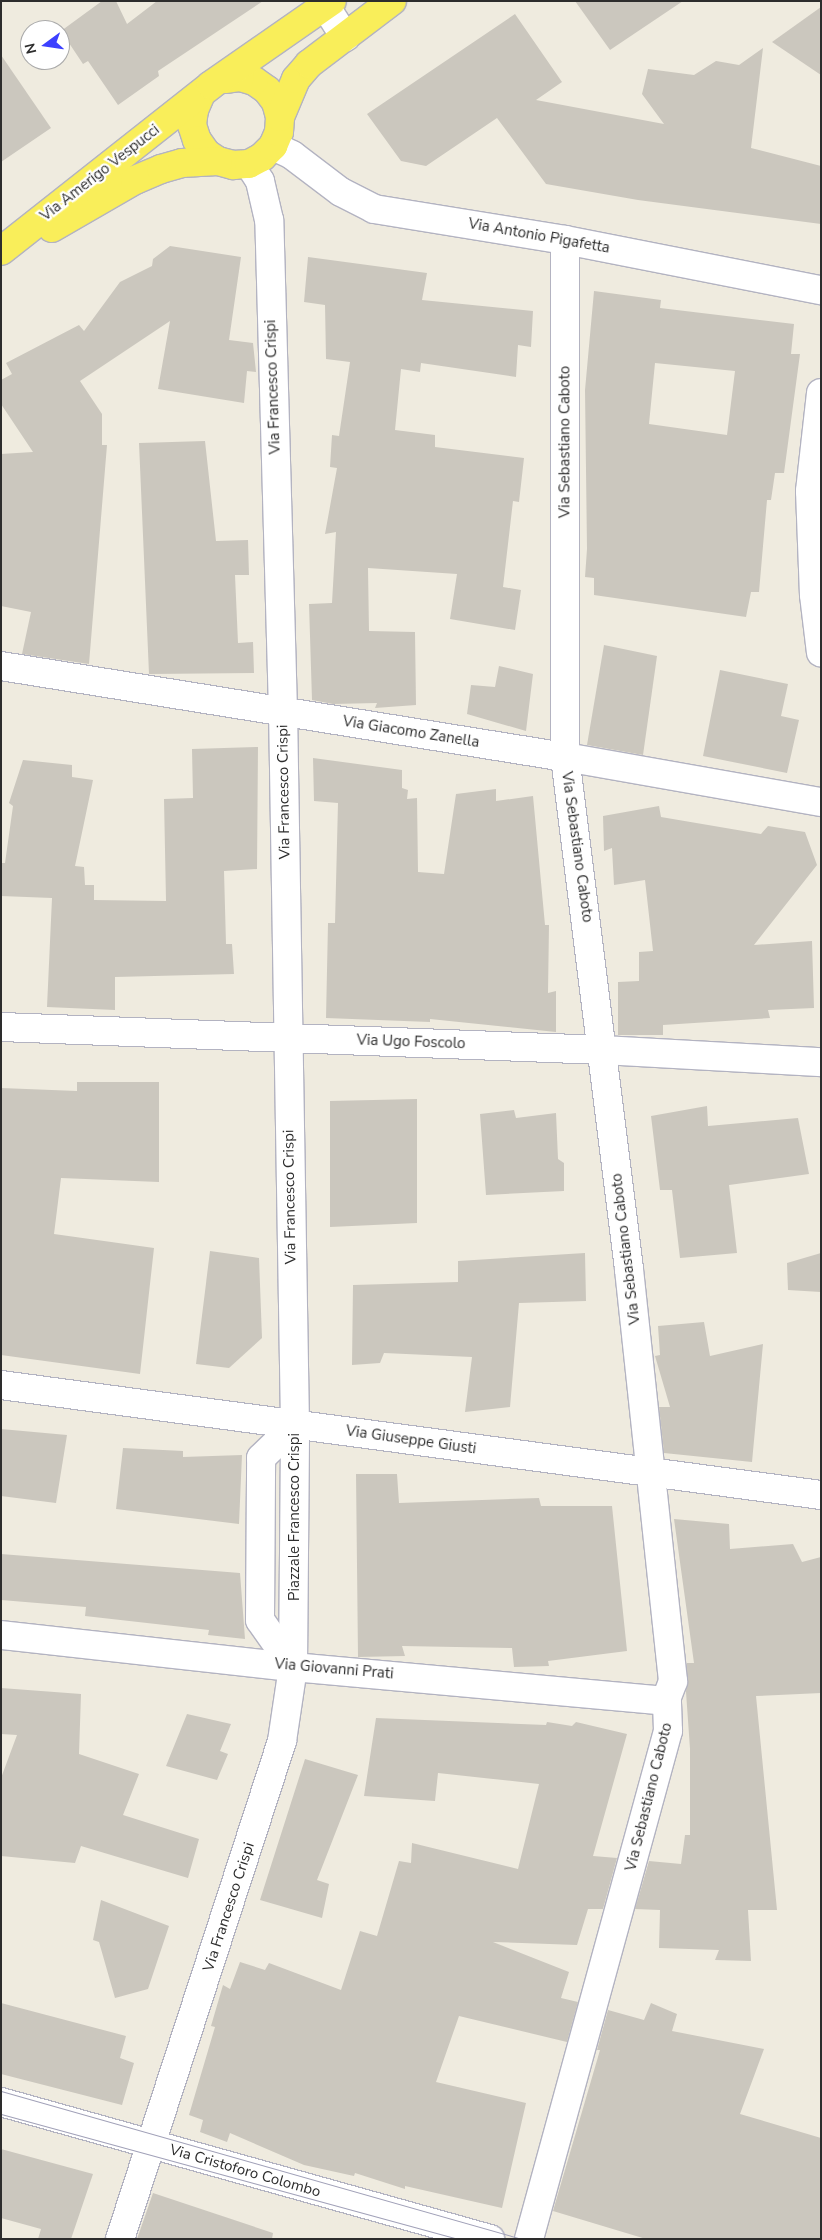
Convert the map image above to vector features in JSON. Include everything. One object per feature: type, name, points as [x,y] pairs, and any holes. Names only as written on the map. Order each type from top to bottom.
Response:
[{"type":"main road","points":[[249,164],[262,157],[273,146],[280,117],[296,79],[309,64],[392,1]]},
{"type":"main road","name":"Via Amerigo Vespucci","points":[[1,251],[200,96],[211,85],[225,79],[326,3]]},
{"type":"main road","points":[[225,79],[240,77],[254,81],[267,90],[280,117]]},
{"type":"main road","points":[[200,96],[194,110],[192,126],[197,140],[206,153],[218,161]]},
{"type":"main road","name":"Via Amerigo Vespucci","points":[[1,258],[135,180],[182,163],[218,161],[233,165],[249,164]]},
{"type":"street","name":"Via Amerigo Vespucci","points":[[326,3],[345,37]]},
{"type":"street","name":"Via Antonio Pigafetta","points":[[273,146],[292,155],[341,192],[374,209],[565,240],[821,290]]},
{"type":"street","name":"Via Francesco Crispi","points":[[249,164],[260,181],[269,220],[283,711],[295,1425]]},
{"type":"street","name":"Via Sebastiano Caboto","points":[[529,2239],[668,1732],[667,1698],[673,1681],[652,1472],[603,1050],[565,757],[565,240]]},
{"type":"street","points":[[821,393],[810,491],[814,595],[821,653]]},
{"type":"street","name":"Via Giacomo Zanella","points":[[1,666],[565,757],[821,802]]},
{"type":"street","name":"Via Ugo Foscolo","points":[[1,1027],[603,1050],[821,1062]]},
{"type":"street","name":"Via Giuseppe Giusti","points":[[1,1385],[821,1496]]},
{"type":"street","name":"Piazzale Francesco Crispi","points":[[293,1667],[295,1425]]},
{"type":"street","name":"Piazzale Francesco Crispi","points":[[293,1667],[260,1620],[261,1458],[295,1425]]},
{"type":"street","name":"Via Giovanni Prati","points":[[1,1635],[293,1667],[658,1700],[667,1698]]},
{"type":"street","name":"Via Francesco Crispi","points":[[120,2239],[282,1741],[293,1667]]},
{"type":"street","name":"Via Cristoforo Colombo","points":[[1,2102],[490,2239]]},
{"type":"building","points":[[102,1],[116,1],[127,24],[157,1],[263,1],[158,71],[159,76],[118,105],[88,61],[83,64],[70,44],[70,24]]},
{"type":"building","points":[[575,1],[683,1],[610,50]]},
{"type":"building","points":[[821,7],[821,75],[772,42]]},
{"type":"building","points":[[515,14],[562,82],[536,100],[664,124],[642,94],[648,69],[694,75],[716,61],[739,65],[763,48],[751,148],[821,166],[821,224],[638,200],[546,184],[497,118],[426,166],[401,161],[367,114]]},
{"type":"building","points":[[1,55],[51,128],[1,162]]},
{"type":"building","points":[[170,246],[241,257],[229,340],[253,343],[256,372],[247,371],[244,403],[158,389],[170,321],[80,381],[102,414],[102,445],[107,445],[89,664],[22,654],[31,612],[1,606],[1,454],[33,452],[1,404],[1,380],[12,374],[6,363],[79,325],[84,331],[120,282],[152,266],[153,259]]},
{"type":"building","points":[[308,257],[427,273],[422,300],[533,311],[531,347],[518,345],[516,377],[421,363],[420,372],[401,369],[395,430],[435,435],[435,447],[524,458],[519,502],[513,501],[503,587],[521,590],[515,630],[450,619],[457,574],[368,568],[369,631],[415,632],[416,705],[375,708],[377,703],[333,704],[312,700],[309,604],[332,603],[336,532],[325,534],[337,468],[330,467],[332,435],[339,436],[350,362],[326,359],[325,305],[304,302]]},
{"type":"building","points":[[594,291],[661,300],[660,308],[794,324],[791,354],[800,354],[784,473],[775,473],[771,500],[767,500],[759,592],[751,592],[746,617],[594,595],[594,578],[585,577],[587,549],[585,390]],"holes":[[[655,363],[735,371],[727,435],[649,424]]]},
{"type":"building","points":[[205,441],[216,541],[248,540],[249,575],[235,575],[238,643],[253,642],[254,673],[149,674],[139,443]]},
{"type":"building","points":[[604,645],[657,656],[643,755],[587,745]]},
{"type":"building","points":[[499,666],[533,674],[526,731],[467,714],[471,685],[495,687]]},
{"type":"building","points":[[720,670],[788,684],[781,716],[799,720],[787,773],[703,756]]},
{"type":"building","points":[[258,747],[257,869],[224,871],[226,944],[232,944],[234,974],[115,977],[115,1010],[47,1007],[52,898],[1,896],[1,863],[5,863],[13,806],[9,803],[23,760],[72,765],[72,777],[93,780],[75,866],[84,867],[85,885],[94,885],[94,900],[166,901],[164,799],[193,798],[192,749]]},
{"type":"building","points":[[313,758],[402,770],[402,788],[408,790],[407,799],[417,798],[418,872],[444,874],[456,794],[496,789],[496,801],[533,796],[545,925],[549,925],[548,993],[556,991],[556,1032],[430,1019],[430,1022],[326,1018],[328,923],[335,923],[338,803],[314,801]]},
{"type":"building","points":[[659,806],[661,817],[761,834],[768,826],[805,832],[817,865],[754,945],[812,941],[814,1008],[768,1010],[770,1018],[663,1025],[663,1035],[618,1035],[618,982],[639,981],[639,952],[653,951],[645,880],[614,885],[612,848],[604,851],[603,816]]},
{"type":"building","points":[[77,1082],[159,1082],[159,1182],[61,1178],[54,1234],[154,1248],[140,1374],[1,1355],[1,1088],[77,1091]]},
{"type":"building","points":[[417,1099],[417,1223],[330,1227],[330,1101]]},
{"type":"building","points":[[707,1106],[708,1126],[798,1118],[809,1174],[729,1185],[737,1253],[680,1258],[672,1190],[660,1190],[651,1116]]},
{"type":"building","points":[[514,1110],[516,1118],[556,1113],[558,1159],[564,1163],[564,1191],[486,1195],[480,1114]]},
{"type":"building","points":[[210,1251],[259,1258],[262,1338],[229,1368],[196,1364]]},
{"type":"building","points":[[585,1253],[586,1301],[519,1303],[510,1407],[465,1412],[472,1357],[384,1353],[380,1363],[352,1365],[353,1285],[458,1282],[458,1261]]},
{"type":"building","points":[[821,1253],[821,1292],[788,1290],[787,1263]]},
{"type":"building","points":[[704,1322],[710,1356],[763,1344],[752,1462],[664,1453],[659,1407],[670,1407],[655,1356],[660,1355],[658,1326]]},
{"type":"building","points":[[1,1429],[67,1435],[56,1503],[1,1496]]},
{"type":"building","points":[[123,1448],[183,1451],[183,1457],[242,1455],[239,1524],[116,1509]]},
{"type":"building","points":[[356,1474],[397,1474],[399,1503],[539,1498],[541,1506],[612,1506],[627,1651],[548,1661],[549,1666],[514,1667],[512,1648],[402,1646],[405,1656],[358,1657]]},
{"type":"building","points":[[674,1519],[729,1524],[730,1549],[793,1544],[802,1562],[821,1557],[821,1693],[756,1696],[777,1910],[748,1910],[751,1961],[715,1960],[719,1950],[659,1948],[660,1910],[635,1909],[649,1861],[681,1864],[685,1835],[690,1835],[690,1749],[686,1692],[687,1663],[694,1663]]},
{"type":"building","points":[[1,1554],[240,1573],[245,1639],[208,1635],[209,1630],[85,1616],[86,1607],[1,1600]]},
{"type":"building","points":[[1,1688],[81,1694],[79,1754],[139,1774],[123,1815],[199,1839],[188,1878],[81,1846],[75,1863],[1,1856],[1,1778],[17,1735],[1,1734]]},
{"type":"building","points":[[187,1714],[231,1724],[220,1751],[228,1754],[217,1780],[166,1766]]},
{"type":"building","points":[[376,1718],[546,1725],[547,1722],[572,1726],[576,1722],[627,1734],[593,1856],[617,1858],[603,1909],[588,1909],[577,1945],[493,1942],[569,1972],[561,1998],[578,2002],[567,2042],[459,2016],[436,2082],[526,2103],[502,2208],[405,2186],[405,2189],[355,2173],[354,2176],[304,2165],[230,2133],[227,2142],[200,2132],[203,2120],[189,2115],[215,2027],[211,2026],[223,1985],[230,1989],[240,1962],[265,1970],[269,1963],[341,1990],[360,1931],[377,1936],[399,1861],[411,1863],[412,1843],[518,1869],[539,1784],[438,1773],[435,1801],[364,1796]]},
{"type":"building","points":[[305,1759],[358,1775],[317,1880],[329,1884],[322,1918],[260,1900]]},
{"type":"building","points":[[101,1900],[169,1926],[148,1989],[115,1998],[99,1942],[93,1940]]},
{"type":"building","points":[[1,2003],[126,2036],[120,2058],[134,2063],[122,2105],[1,2074]]},
{"type":"building","points":[[651,2003],[677,2014],[672,2031],[764,2049],[740,2114],[821,2138],[821,2239],[646,2239],[553,2211],[600,2050],[597,2050],[608,2010],[644,2020]]},
{"type":"building","points":[[1,2149],[93,2174],[71,2239],[38,2239],[41,2229],[1,2218]]},
{"type":"building","points":[[153,2193],[273,2233],[272,2239],[137,2239]]},
{"type":"tram line","points":[[1,2091],[522,2239]]},
{"type":"tram line","points":[[1,2114],[457,2239]]}]
